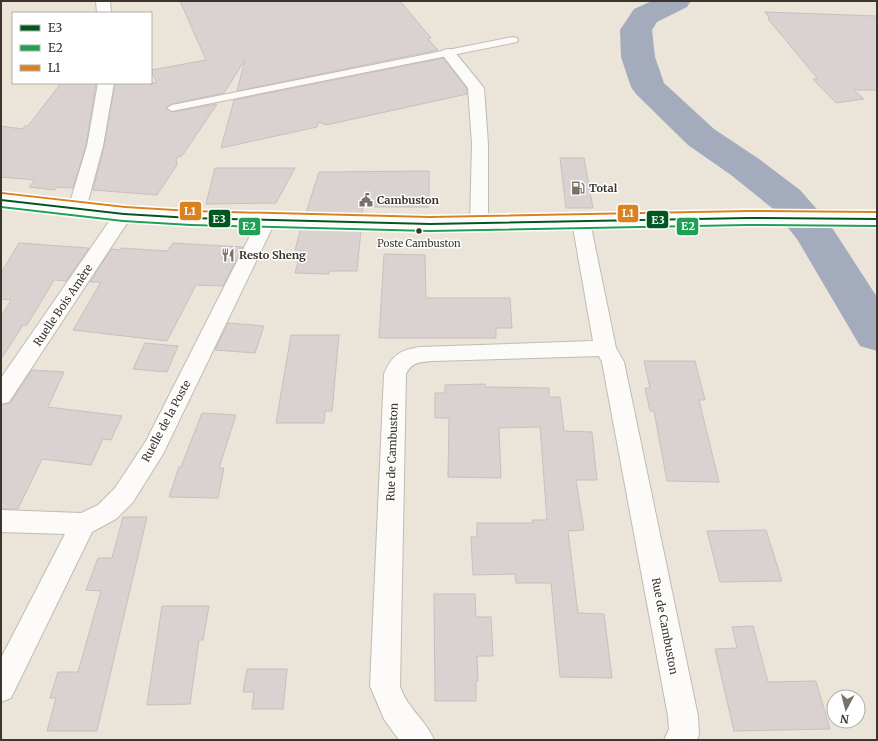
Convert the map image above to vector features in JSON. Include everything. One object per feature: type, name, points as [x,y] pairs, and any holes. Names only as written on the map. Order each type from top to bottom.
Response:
[{"type":"street","points":[[103,1],[104,12]]},
{"type":"street","points":[[448,53],[476,88],[480,144],[479,224]]},
{"type":"street","points":[[77,209],[94,146],[106,84]]},
{"type":"street","points":[[1,200],[124,214],[267,220],[430,224],[748,218],[877,219]]},
{"type":"street","name":"Ruelle Bois Amère","points":[[1,396],[124,214]]},
{"type":"street","name":"Ruelle de la Poste","points":[[83,524],[107,512],[124,495],[154,447],[267,220]]},
{"type":"street","name":"Rue de Cambuston","points":[[581,222],[605,348],[613,362],[683,716],[684,735],[679,740]]},
{"type":"street","name":"Rue de Cambuston","points":[[419,740],[397,714],[388,698],[385,686],[395,374],[397,365],[403,358],[433,352],[605,348]]},
{"type":"street","points":[[1,521],[83,524],[1,688]]},
{"type":"lane","points":[[172,108],[513,40]]},
{"type":"building","points":[[180,1],[400,1],[431,38],[428,39],[438,50],[237,91],[245,60],[224,93],[172,104],[166,107],[172,112],[217,104],[182,156],[176,158],[177,165],[157,195],[93,190],[104,146],[115,84],[157,83],[152,70],[206,60]]},
{"type":"building","points":[[765,12],[877,16],[877,90],[854,90],[864,99],[836,103],[813,79],[818,79],[768,19],[770,19]]},
{"type":"building","points":[[443,58],[467,89],[467,94],[326,125],[319,122],[317,127],[221,148],[234,100]]},
{"type":"building","points":[[60,84],[96,84],[86,146],[73,188],[57,187],[55,190],[29,187],[35,180],[1,177],[1,126],[22,129],[25,126],[28,126]]},
{"type":"building","points":[[560,158],[584,158],[593,208],[566,208]]},
{"type":"building","points":[[215,168],[295,168],[276,203],[206,204]]},
{"type":"building","points":[[429,171],[429,207],[363,207],[362,215],[306,213],[319,172]]},
{"type":"building","points":[[301,228],[361,230],[357,271],[329,271],[329,274],[295,273],[301,250],[295,250]]},
{"type":"building","points":[[19,243],[89,248],[66,281],[54,280],[27,325],[23,325],[1,359],[1,317],[11,300],[1,299],[1,273]]},
{"type":"building","points":[[173,243],[243,247],[223,286],[196,285],[167,341],[73,330],[101,282],[90,282],[111,249],[121,250],[121,248],[167,251]]},
{"type":"building","points":[[384,254],[425,255],[426,298],[510,298],[512,328],[496,328],[496,338],[379,338]]},
{"type":"building","points":[[228,323],[264,326],[255,353],[215,350]]},
{"type":"building","points":[[291,335],[339,335],[332,411],[325,411],[324,423],[276,423]]},
{"type":"building","points":[[145,343],[178,346],[167,372],[133,369]]},
{"type":"building","points":[[644,361],[695,361],[705,400],[699,400],[719,482],[667,481],[654,411],[650,411],[645,388],[650,388]]},
{"type":"building","points":[[32,370],[64,372],[48,407],[122,416],[111,440],[103,439],[91,465],[42,459],[18,509],[1,509],[1,405],[10,403]]},
{"type":"building","points":[[485,384],[485,387],[549,388],[549,397],[560,397],[564,431],[592,432],[597,480],[576,480],[584,530],[568,531],[578,613],[604,614],[612,678],[560,677],[551,583],[516,583],[515,574],[473,575],[471,537],[477,537],[477,523],[533,523],[532,520],[547,520],[540,427],[499,428],[501,478],[448,477],[449,418],[435,418],[435,393],[445,393],[445,385]]},
{"type":"building","points":[[202,413],[236,415],[219,468],[224,468],[218,498],[169,497],[179,467],[181,467]]},
{"type":"building","points":[[123,517],[147,517],[97,731],[47,731],[56,698],[50,698],[58,672],[78,672],[101,591],[86,590],[98,558],[112,558]]},
{"type":"building","points":[[766,530],[782,581],[720,582],[707,531]]},
{"type":"building","points":[[434,594],[475,594],[476,617],[491,617],[493,656],[477,656],[478,681],[476,681],[476,701],[435,701]]},
{"type":"building","points":[[162,606],[209,606],[203,640],[199,640],[190,704],[147,705]]},
{"type":"building","points":[[753,626],[768,682],[816,681],[826,715],[826,729],[830,729],[734,731],[715,649],[737,648],[732,627]]},
{"type":"building","points":[[247,669],[287,669],[283,709],[252,709],[254,692],[243,692]]},
{"type":"waterway","points":[[676,1],[645,16],[636,30],[638,57],[648,87],[701,137],[745,167],[786,199],[814,232],[877,334]]},
{"type":"transit line","name":"L1","points":[[2,193],[125,207],[191,211],[430,217],[748,211],[877,212]]},
{"type":"transit line","name":"E3","points":[[1,200],[124,214],[191,218],[430,224],[748,218],[877,219]]},
{"type":"transit line","name":"E2","points":[[1,207],[123,221],[191,225],[430,231],[748,225],[877,226]]},
{"type":"place","name":"Total","points":[[578,188]]},
{"type":"place","name":"Cambuston","points":[[366,200]]},
{"type":"place","name":"Poste Cambuston","points":[[419,231]]},
{"type":"place","name":"Resto Sheng","points":[[228,255]]}]
